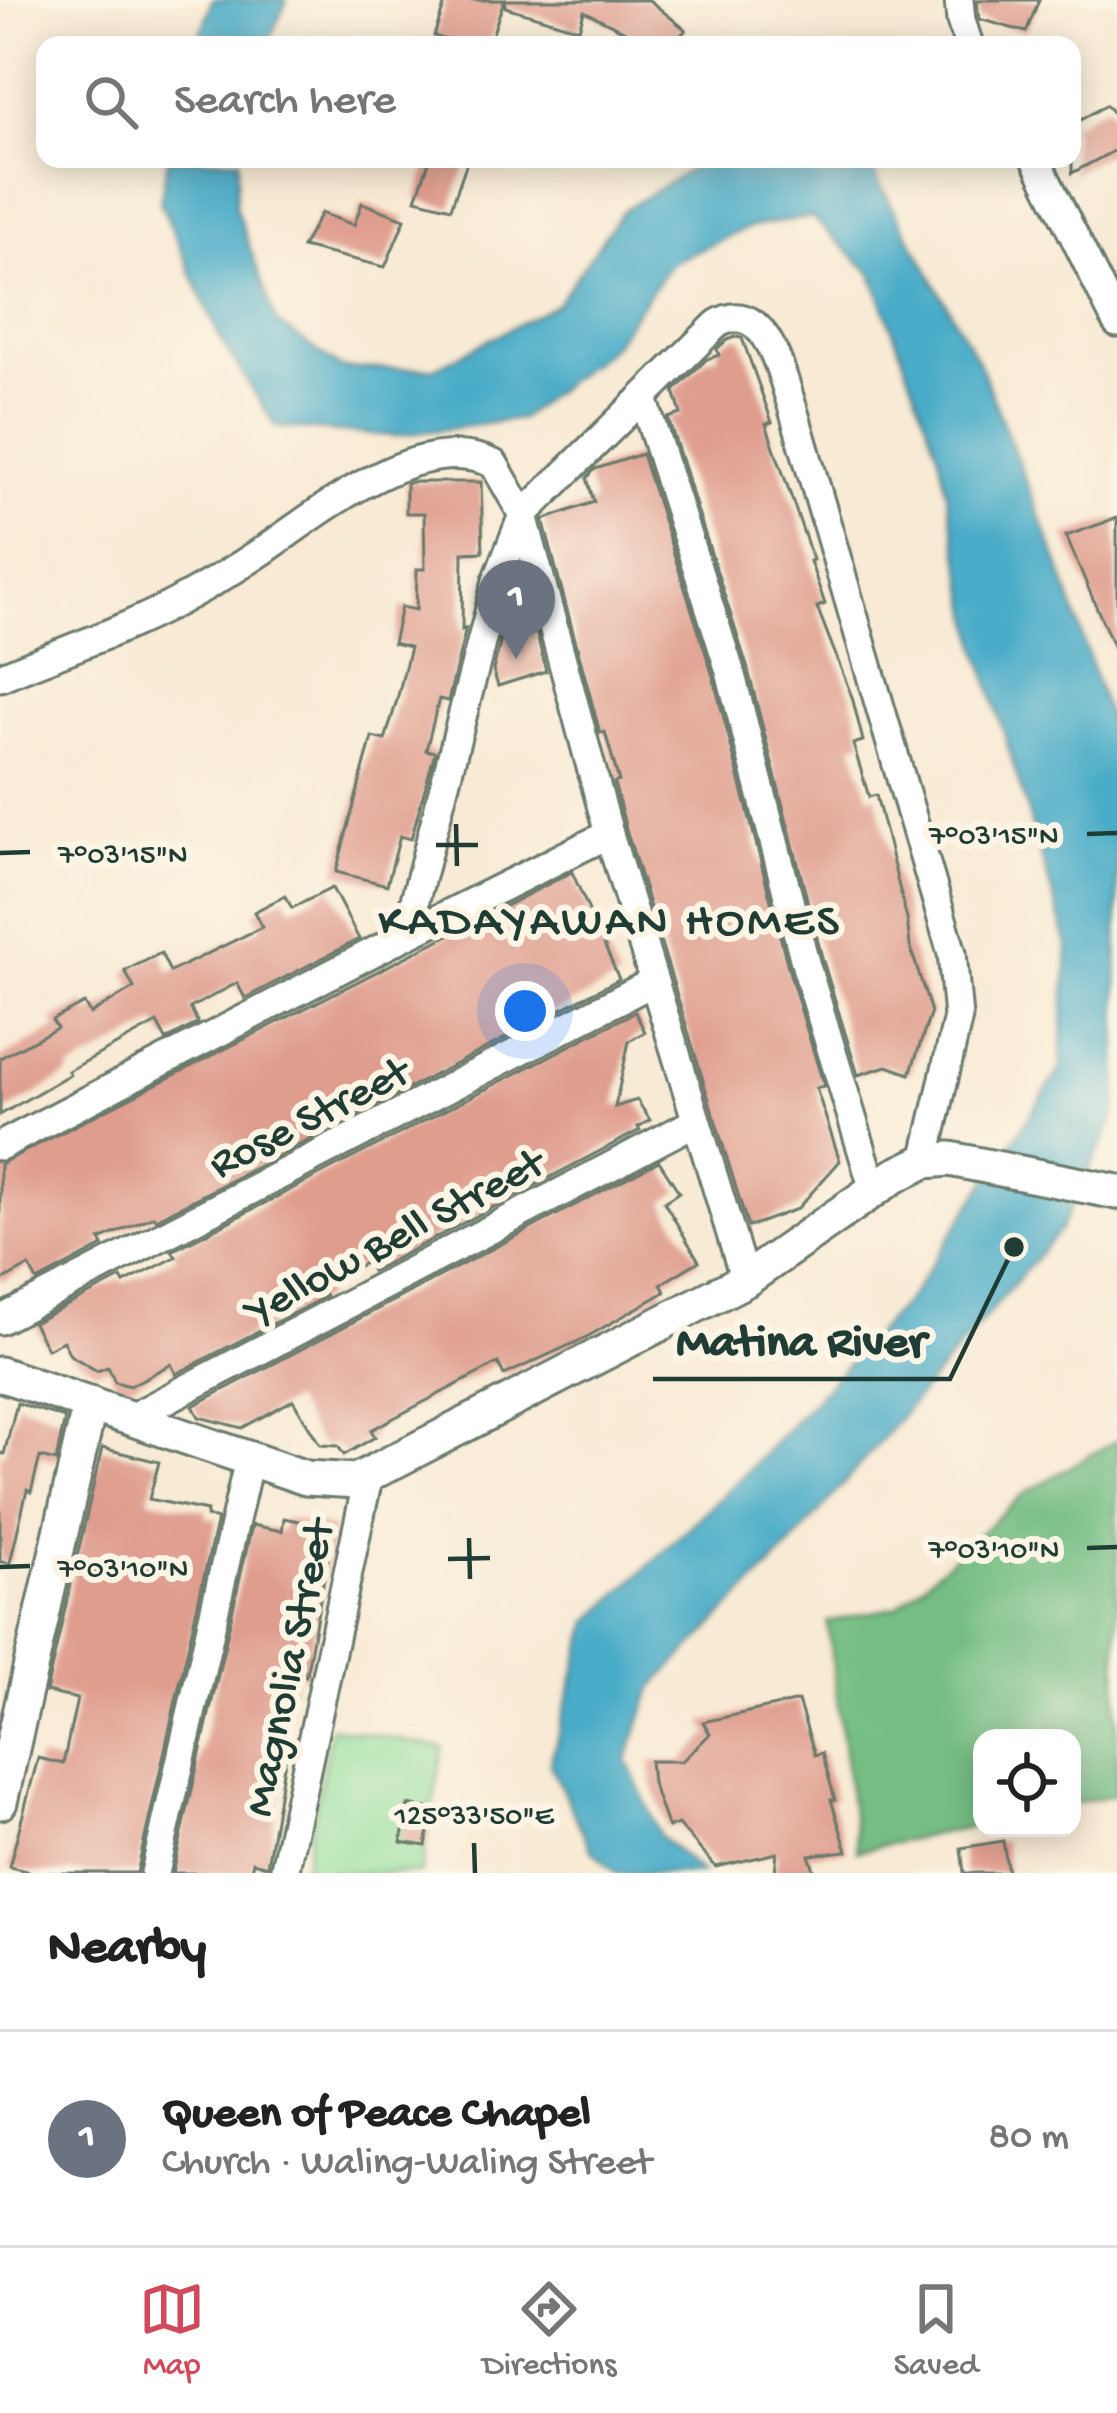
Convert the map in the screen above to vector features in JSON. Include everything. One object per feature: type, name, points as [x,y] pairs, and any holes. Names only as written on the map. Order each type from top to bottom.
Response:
[{"type":"street","points":[[959,0],[966,36]]},
{"type":"street","points":[[1040,168],[1117,323]]},
{"type":"street","points":[[406,934],[497,581],[523,515],[728,318],[739,316],[758,326],[774,354],[952,953],[958,1017],[954,1048],[925,1161]]},
{"type":"street","points":[[643,398],[730,671],[806,966],[874,1190]]},
{"type":"street","points":[[0,677],[171,605],[223,577],[332,500],[388,471],[447,458],[485,460],[504,477],[523,515],[609,834],[745,1280]]},
{"type":"street","points":[[0,1146],[609,834]]},
{"type":"street","name":"Rose Street","points":[[0,1320],[653,982]]},
{"type":"street","name":"Yellow Bell Street","points":[[130,1418],[695,1122]]},
{"type":"street","points":[[0,1374],[326,1482],[368,1478],[745,1280],[874,1190],[925,1161],[964,1161],[1114,1192]]},
{"type":"street","points":[[0,1802],[90,1404]]},
{"type":"street","points":[[154,1873],[249,1459]]},
{"type":"street","name":"Magnolia Street","points":[[284,1873],[368,1478]]},
{"type":"green space","points":[[1117,1440],[1117,1794],[1081,1802],[1081,1729],[973,1729],[973,1826],[857,1851],[827,1622],[897,1607],[1025,1493]]},
{"type":"green space","points":[[331,1727],[443,1748],[421,1873],[303,1873]]},
{"type":"water","points":[[212,0],[287,0],[271,36],[200,36]]},
{"type":"water","points":[[166,168],[238,168],[235,206],[276,322],[343,369],[435,368],[557,304],[622,211],[692,168],[871,168],[979,363],[1060,567],[1117,746],[1117,1104],[1113,1121],[1060,1230],[787,1550],[653,1687],[627,1759],[660,1836],[702,1873],[616,1873],[591,1849],[550,1764],[589,1622],[743,1476],[910,1297],[1060,1070],[1068,946],[978,647],[939,455],[872,274],[812,217],[750,227],[671,263],[611,347],[520,419],[395,436],[276,427],[221,340],[160,202]]},
{"type":"building","points":[[446,0],[504,0],[492,36],[434,36]]},
{"type":"building","points":[[506,0],[649,0],[686,30],[680,36],[634,36],[584,11],[579,29],[505,7]]},
{"type":"building","points":[[977,0],[1039,0],[1026,32],[979,19]]},
{"type":"building","points":[[1106,105],[1117,117],[1117,149],[1072,173],[1072,168],[1081,168],[1081,120]]},
{"type":"building","points":[[427,168],[465,168],[451,208],[416,199]]},
{"type":"building","points":[[362,203],[405,219],[385,267],[302,247],[321,213],[354,225]]},
{"type":"building","points":[[735,337],[742,338],[772,422],[766,424],[813,560],[825,604],[817,607],[852,697],[863,741],[853,744],[869,797],[876,795],[910,946],[931,1012],[910,1074],[887,1066],[858,1075],[823,961],[747,666],[668,418],[681,414],[674,391]]},
{"type":"building","points":[[642,454],[713,676],[789,971],[824,1086],[816,1088],[840,1161],[797,1209],[748,1227],[626,829],[614,783],[619,781],[605,732],[600,733],[543,520],[594,502],[587,478],[595,469]]},
{"type":"building","points":[[481,482],[483,552],[463,553],[462,630],[466,628],[448,701],[439,699],[426,750],[435,752],[411,839],[400,836],[387,885],[336,872],[372,737],[385,740],[410,647],[393,643],[401,607],[416,610],[417,569],[425,569],[424,513],[406,513],[406,484]]},
{"type":"building","points":[[1117,518],[1117,655],[1066,536]]},
{"type":"building","points":[[510,615],[536,631],[546,671],[498,686],[493,670]]},
{"type":"building","points":[[572,872],[619,979],[357,1115],[351,1104],[307,1126],[313,1138],[156,1219],[100,1240],[103,1246],[37,1281],[29,1266],[0,1282],[0,1164]]},
{"type":"building","points":[[332,888],[359,939],[245,998],[237,983],[190,1008],[198,1023],[166,1040],[157,1023],[0,1115],[0,1058],[57,1028],[52,1020],[84,1003],[90,1014],[134,988],[125,971],[161,953],[170,972],[262,927],[254,912],[285,896],[292,908]]},
{"type":"building","points":[[635,1012],[645,1032],[629,1041],[615,1107],[637,1100],[650,1120],[640,1130],[372,1271],[367,1262],[320,1285],[326,1296],[176,1374],[171,1364],[130,1386],[115,1382],[108,1367],[97,1371],[70,1355],[63,1341],[47,1349],[33,1323],[121,1278],[124,1283],[176,1257],[172,1251]]},
{"type":"building","points":[[659,1161],[679,1192],[664,1202],[699,1261],[661,1284],[665,1292],[585,1338],[504,1375],[498,1363],[371,1430],[375,1437],[344,1455],[338,1446],[320,1445],[293,1400],[242,1428],[199,1417],[193,1406]]},
{"type":"building","points":[[17,1403],[65,1418],[56,1461],[40,1457],[31,1492],[27,1490],[10,1563],[0,1562],[0,1453],[4,1454]]},
{"type":"building","points":[[102,1448],[159,1462],[149,1499],[207,1511],[206,1517],[217,1519],[137,1873],[35,1873],[9,1867],[38,1758],[63,1764],[77,1699],[46,1692]]},
{"type":"building","points":[[284,1518],[333,1528],[306,1676],[296,1674],[276,1759],[285,1760],[267,1866],[253,1862],[250,1873],[173,1873],[252,1525],[282,1531]]},
{"type":"building","points":[[798,1701],[815,1755],[822,1753],[847,1851],[809,1855],[815,1873],[775,1873],[777,1853],[716,1867],[678,1824],[668,1828],[652,1783],[650,1761],[682,1761],[710,1734],[703,1722]]},
{"type":"building","points":[[408,1805],[432,1809],[426,1846],[401,1842]]},
{"type":"building","points":[[1003,1841],[1008,1873],[964,1873],[961,1848]]},
{"type":"place","name":"Queen of Peace Chapel","points":[[516,659]]},
{"type":"place","name":"Matina River","points":[[1014,1247]]},
{"type":"district","name":"KADAYAWAN HOMES","points":[[610,916]]}]
